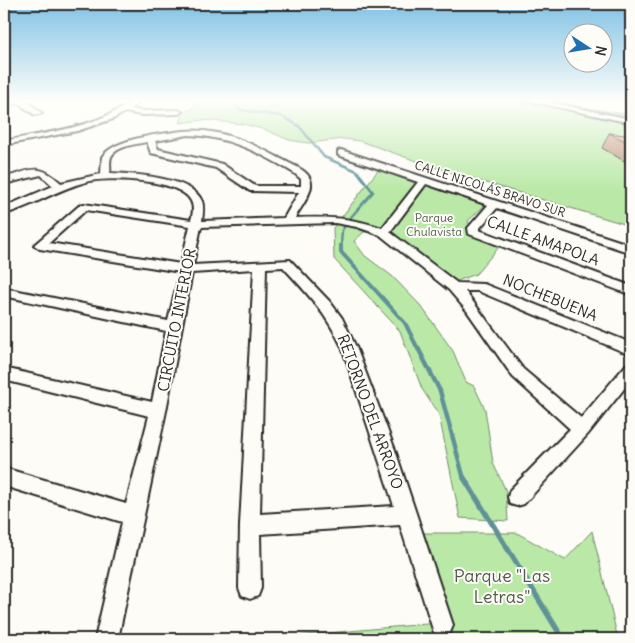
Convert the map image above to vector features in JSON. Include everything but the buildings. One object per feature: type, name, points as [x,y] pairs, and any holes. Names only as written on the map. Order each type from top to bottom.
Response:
[{"type":"street","points":[[4,136],[34,130]]},
{"type":"street","points":[[67,130],[4,144],[6,148],[13,149],[71,136]]},
{"type":"street","points":[[105,176],[107,170],[105,160],[113,150],[130,143],[192,133],[223,136],[242,141],[300,173],[306,183],[288,221]]},
{"type":"street","points":[[151,140],[154,150],[160,154],[207,162],[218,166],[253,189],[304,189]]},
{"type":"street","name":"CALLE NICOLÁS BRAVO SUR","points":[[341,152],[631,249]]},
{"type":"street","points":[[4,181],[28,174],[44,173],[61,188]]},
{"type":"street","name":"CIRCUITO INTERIOR","points":[[4,211],[61,188],[105,176],[133,178],[183,188],[196,199],[199,210],[158,411],[132,516],[107,639]]},
{"type":"street","points":[[384,233],[424,180]]},
{"type":"street","name":"CALLE AMAPOLA","points":[[495,204],[473,228],[473,232],[631,291]]},
{"type":"street","name":"RETORNO DEL ARROYO","points":[[196,224],[84,206],[40,245],[186,269],[286,263],[325,305],[337,322],[349,347],[407,515],[442,625]]},
{"type":"street","points":[[196,224],[335,220],[358,224],[384,233],[454,288],[472,308],[518,373],[582,429]]},
{"type":"street","points":[[250,588],[250,525],[260,264]]},
{"type":"street","name":"NOCHEBUENA","points":[[454,288],[479,287],[631,349]]},
{"type":"street","points":[[4,292],[174,327]]},
{"type":"street","points":[[517,497],[582,429],[631,369]]},
{"type":"street","points":[[4,374],[158,411]]},
{"type":"street","points":[[4,477],[132,516]]},
{"type":"street","points":[[250,525],[407,515]]},
{"type":"green space","points":[[266,130],[631,130],[631,226],[436,168],[360,141],[344,139],[308,143],[289,140]]},
{"type":"green space","name":"Parque Chulavista","points":[[379,169],[485,205],[468,221],[474,236],[499,247],[476,274],[457,281],[384,231],[364,232],[354,241],[365,256],[392,276],[421,306],[453,351],[466,382],[474,386],[485,409],[493,463],[506,491],[508,521],[460,518],[439,415],[422,389],[400,331],[334,259],[333,228]]},
{"type":"green space","name":"Parque \"Las Letras\"","points":[[592,531],[618,639],[262,639],[448,622],[422,533],[517,533],[565,560]]},
{"type":"waterway","points":[[302,130],[324,157],[357,171],[373,192],[351,217]]},
{"type":"waterway","points":[[341,246],[342,230],[345,226]]},
{"type":"waterway","points":[[341,246],[341,252],[405,323],[418,349]]},
{"type":"waterway","points":[[418,348],[440,391],[464,479]]},
{"type":"waterway","points":[[464,478],[563,639]]}]
